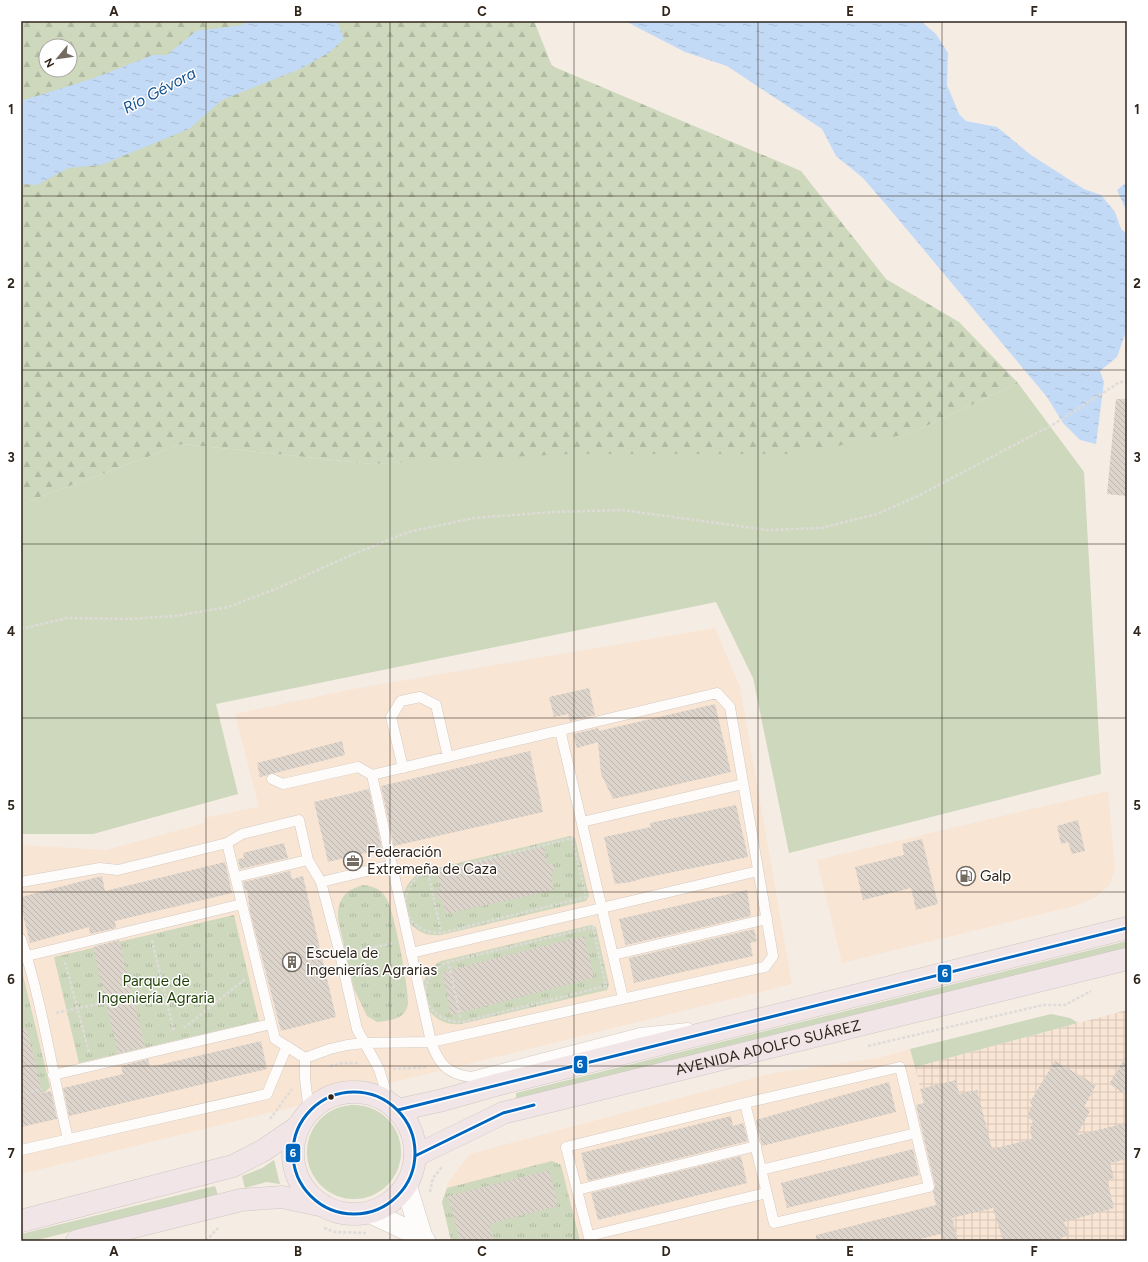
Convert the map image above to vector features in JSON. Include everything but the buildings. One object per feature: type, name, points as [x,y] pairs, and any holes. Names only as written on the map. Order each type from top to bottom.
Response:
[{"type":"highway","name":"AVENIDA ADOLFO SUÁREZ","points":[[393,1106],[443,1100],[496,1085],[1127,928]]},
{"type":"highway","name":"AVENIDA ADOLFO SUÁREZ","points":[[415,1156],[503,1113],[1127,958]]},
{"type":"highway","points":[[23,1220],[233,1166],[264,1150],[304,1118],[322,1100],[338,1093],[350,1092],[373,1094],[393,1106],[410,1129],[414,1139],[415,1156],[412,1171],[406,1185],[396,1197],[384,1206],[369,1212],[353,1214],[338,1212],[322,1216],[282,1197],[241,1200],[77,1241]]},
{"type":"highway","points":[[304,1118],[293,1143],[294,1162],[299,1180],[322,1216]]},
{"type":"street","points":[[406,1185],[423,1239]]},
{"type":"street","points":[[369,1212],[423,1239]]},
{"type":"lane","points":[[272,779],[283,784],[358,767],[372,775],[717,694],[730,707],[773,956],[765,966],[464,1035],[431,1042],[364,1043],[330,1049],[305,1058]]},
{"type":"lane","points":[[404,768],[391,717],[401,702],[420,696],[436,705],[448,757]]},
{"type":"lane","points":[[560,730],[623,998]]},
{"type":"lane","points":[[372,775],[431,1042],[436,1057],[443,1066],[459,1076],[471,1077],[640,1033],[766,1019]]},
{"type":"lane","points":[[582,822],[743,784]]},
{"type":"lane","points":[[21,882],[100,868],[118,870],[227,843],[242,834],[299,820],[308,860],[321,882],[340,954],[354,1018],[364,1043],[379,1069],[393,1106]]},
{"type":"lane","points":[[227,843],[275,1039],[305,1058]]},
{"type":"lane","points":[[236,877],[308,860]]},
{"type":"lane","points":[[321,882],[392,866]]},
{"type":"lane","points":[[411,953],[758,871]]},
{"type":"lane","points":[[27,956],[242,904]]},
{"type":"lane","points":[[613,955],[767,919]]},
{"type":"lane","points":[[21,939],[27,956],[42,1016],[55,1086],[68,1139]]},
{"type":"lane","points":[[53,1075],[271,1024]]},
{"type":"lane","points":[[21,1150],[266,1094],[287,1046]]},
{"type":"lane","points":[[304,1118],[305,1058]]},
{"type":"lane","points":[[745,1103],[774,1223],[929,1186],[900,1067],[745,1103],[566,1147],[589,1239],[766,1193]]},
{"type":"lane","points":[[761,1170],[916,1133]]},
{"type":"lane","points":[[577,1190],[756,1146]]},
{"type":"path","points":[[21,629],[67,618],[128,619],[175,616],[228,607],[274,590],[349,556],[408,532],[474,518],[552,512],[622,510],[768,530],[821,528],[877,514],[918,496],[1054,424],[1110,387],[1120,382],[1127,382]]},
{"type":"path","points":[[464,1035],[428,873],[572,838]]},
{"type":"path","points":[[148,926],[175,1036],[243,980],[260,976]]},
{"type":"path","points":[[448,962],[592,927]]},
{"type":"path","points":[[340,954],[408,940]]},
{"type":"path","points":[[61,947],[92,1066]]},
{"type":"path","points":[[864,1047],[1043,1005],[1065,1005],[1097,987]]},
{"type":"path","points":[[42,1016],[98,1004]]},
{"type":"path","points":[[21,1094],[55,1086]]},
{"type":"path","points":[[429,1196],[433,1178],[446,1163]]},
{"type":"path","points":[[322,1216],[335,1232],[372,1234]]},
{"type":"path","points":[[206,1241],[221,1225]]},
{"type":"shaded area","points":[[715,628],[740,687],[792,984],[21,1174],[21,845],[106,850],[205,823],[204,818],[259,807],[235,714],[353,689]]},
{"type":"shaded area","name":"Galp","points":[[1108,791],[1115,868],[1110,885],[1094,898],[1074,906],[842,963],[817,860]]},
{"type":"shaded area","points":[[1127,1010],[1127,1241],[958,1241],[915,1067]]},
{"type":"shaded area","points":[[910,1049],[958,1241],[451,1241],[442,1202],[448,1183],[470,1154],[773,1073],[878,1058]]},
{"type":"green space","points":[[21,21],[534,21],[552,66],[801,171],[886,279],[959,322],[1018,383],[909,434],[788,454],[569,454],[371,464],[182,444],[21,504]]},
{"type":"green space","points":[[1018,383],[1084,472],[1101,774],[789,853],[753,678],[716,602],[216,704],[238,794],[93,834],[21,834],[21,504],[182,444],[371,464],[909,434]]},
{"type":"green space","points":[[570,836],[575,838],[589,896],[586,901],[441,935],[428,934],[417,930],[409,922],[404,912],[403,901],[405,890],[411,880],[421,872]]},
{"type":"green space","points":[[363,885],[376,888],[382,892],[386,898],[397,932],[404,967],[408,1005],[402,1015],[388,1021],[377,1022],[367,1016],[354,989],[338,919],[339,906],[343,897],[351,890]]},
{"type":"green space","name":"Parque de Ingeniería Agraria","points":[[234,915],[259,1021],[79,1063],[54,957]]},
{"type":"green space","points":[[591,925],[596,927],[609,985],[607,990],[461,1024],[448,1023],[437,1018],[429,1011],[424,1001],[423,990],[425,979],[431,969],[441,961]]},
{"type":"green space","points":[[1127,941],[1127,948],[516,1100],[516,1093]]},
{"type":"green space","points":[[21,967],[50,1087],[45,1092],[21,1098]]},
{"type":"green space","points":[[1051,1014],[1070,1018],[1078,1023],[915,1067],[910,1049]]},
{"type":"green space","points":[[354,1105],[372,1109],[387,1119],[397,1134],[401,1152],[397,1170],[387,1185],[372,1195],[354,1199],[336,1195],[321,1185],[311,1170],[307,1152],[311,1134],[321,1119],[336,1109]]},
{"type":"green space","points":[[274,1160],[280,1184],[266,1182],[245,1188],[242,1176],[262,1168]]},
{"type":"green space","points":[[552,1161],[561,1165],[580,1241],[451,1241],[442,1202],[447,1188]]},
{"type":"green space","points":[[215,1186],[218,1195],[33,1241],[21,1241],[21,1234]]},
{"type":"water","name":"Río Gévora","points":[[247,21],[337,21],[344,39],[330,52],[300,69],[222,100],[189,129],[101,165],[68,168],[37,185],[21,184],[21,101],[94,78],[153,55],[167,55],[196,31],[243,25]]},
{"type":"water","points":[[625,21],[924,21],[924,24],[936,34],[948,53],[947,85],[959,114],[966,121],[997,127],[1031,155],[1084,189],[1101,195],[1115,212],[1121,229],[1127,234],[1127,329],[1117,357],[1100,371],[1104,382],[1096,444],[1080,440],[1063,423],[1047,397],[888,207],[863,178],[836,156],[822,129],[727,66],[685,52]]},
{"type":"water","points":[[1127,182],[1127,212],[1117,190]]},
{"type":"transit line","name":"6","points":[[398,1110],[1127,928]]},
{"type":"transit line","name":"6","points":[[354,1092],[366,1093],[377,1097],[388,1102],[397,1110],[405,1119],[410,1130],[414,1141],[415,1153],[414,1165],[410,1176],[405,1187],[397,1196],[388,1204],[377,1209],[366,1213],[354,1214],[342,1213],[331,1209],[320,1204],[311,1196],[303,1187],[298,1176],[294,1165],[293,1153],[294,1141],[298,1130],[303,1119],[311,1110],[320,1102],[331,1097],[342,1093],[354,1092]]},
{"type":"transit line","name":"6","points":[[415,1156],[503,1113],[534,1105]]},
{"type":"place","name":"Federación Extremeña de Caza","points":[[353,861]]},
{"type":"place","name":"Galp","points":[[966,876]]},
{"type":"place","name":"Escuela de Ingenierías Agrarias","points":[[292,962]]}]
